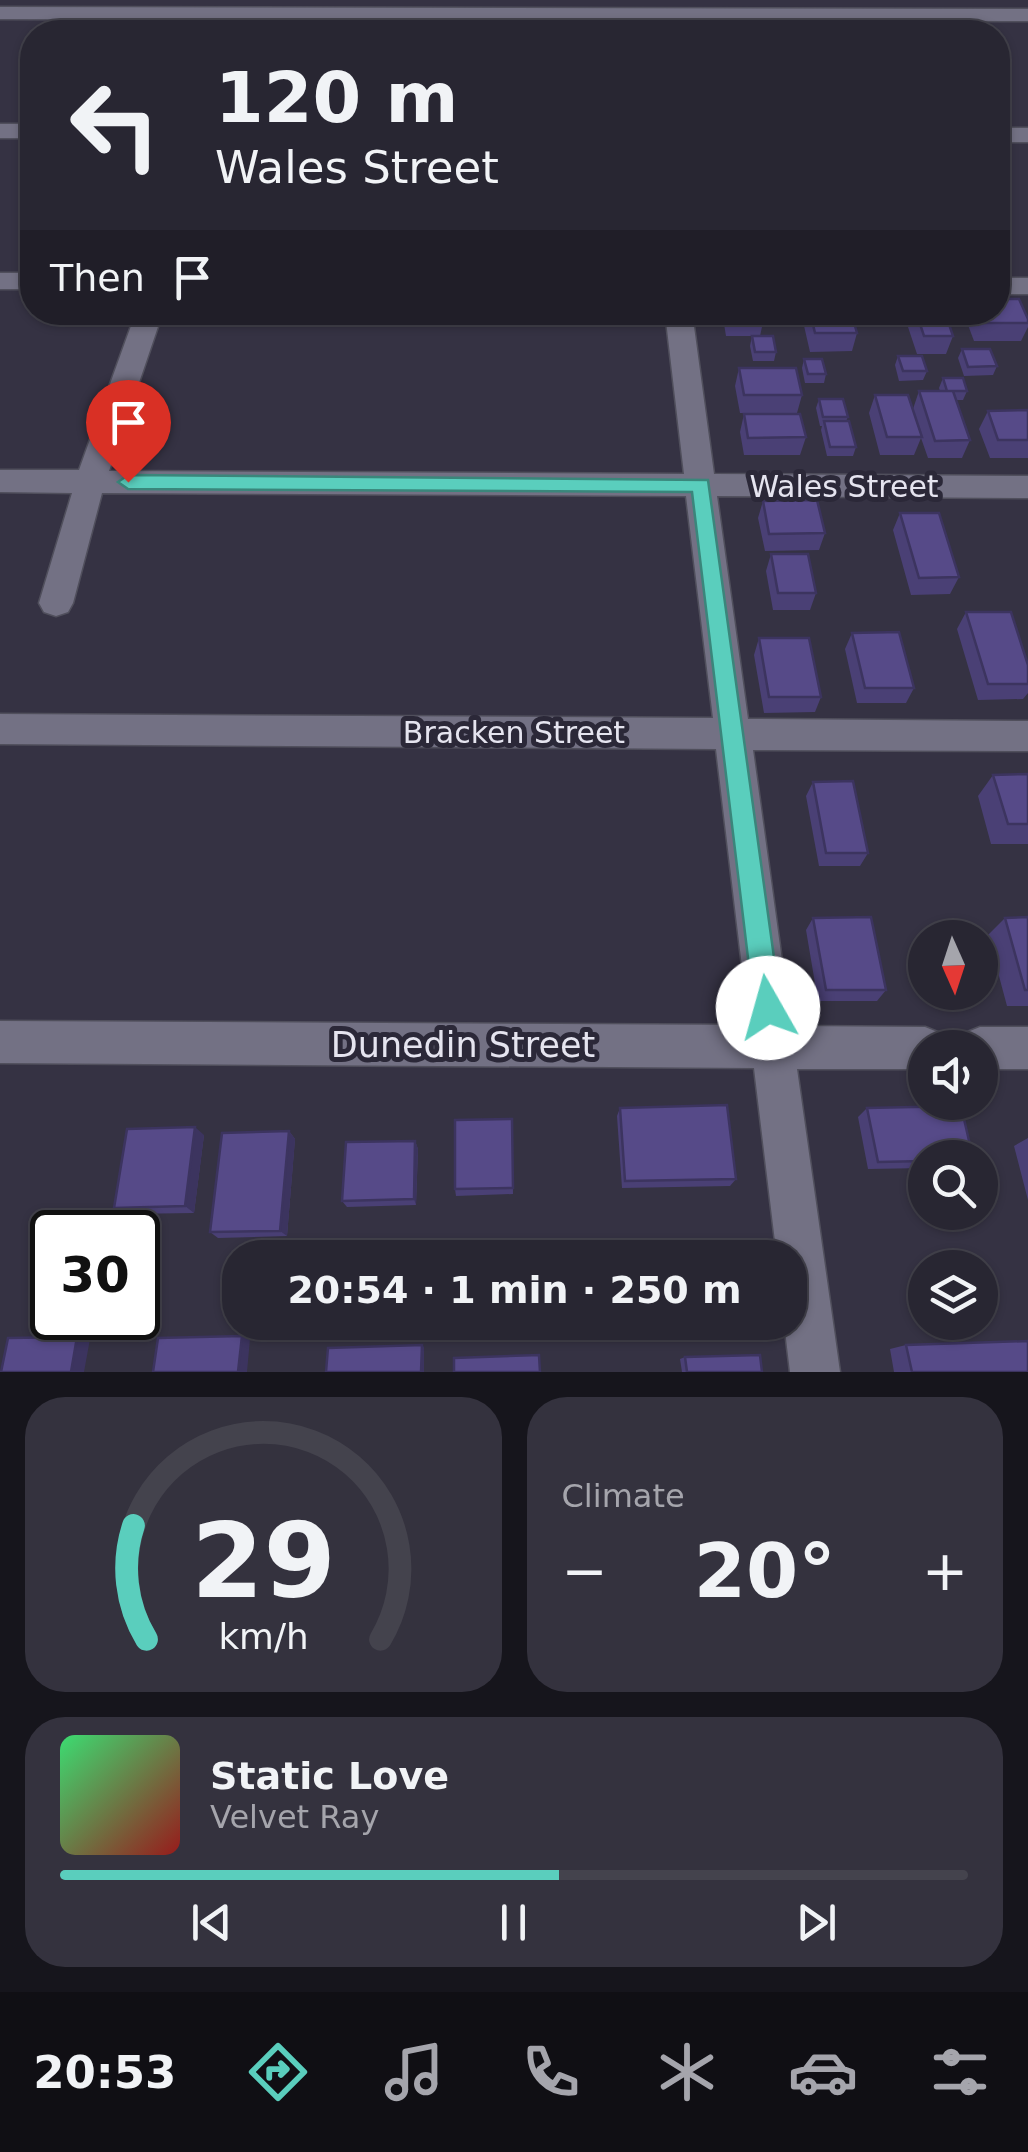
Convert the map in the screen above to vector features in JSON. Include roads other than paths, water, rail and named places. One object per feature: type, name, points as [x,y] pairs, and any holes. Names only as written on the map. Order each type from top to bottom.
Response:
[{"type":"street","points":[[0,13],[1028,15]]},
{"type":"street","points":[[56,603],[90,482],[145,325]]},
{"type":"street","points":[[680,325],[815,1372]]},
{"type":"street","name":"Wales Street","points":[[0,481],[1028,487]]},
{"type":"street","name":"Bracken Street","points":[[0,729],[1028,736]]},
{"type":"street","name":"Dunedin Street","points":[[0,1042],[908,1048]]},
{"type":"street","points":[[998,1048],[1028,1048]]}]
